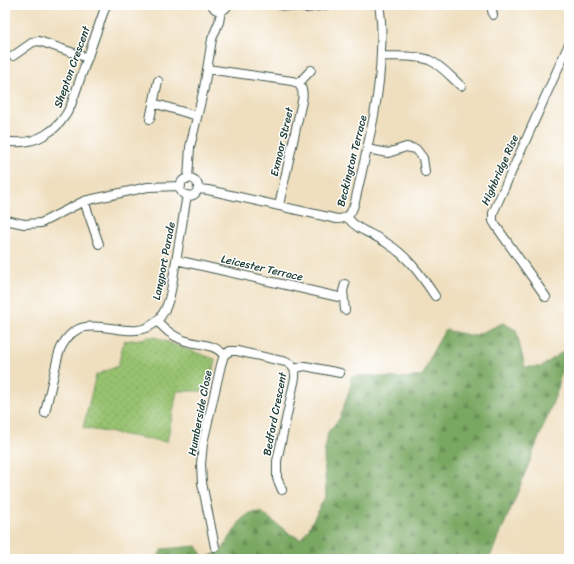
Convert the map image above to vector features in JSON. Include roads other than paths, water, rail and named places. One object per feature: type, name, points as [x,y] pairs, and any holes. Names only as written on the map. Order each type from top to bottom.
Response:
[{"type":"street","name":"Shepton Crescent","points":[[5,141],[22,142],[34,139],[46,135],[57,127],[68,112],[106,5]]},
{"type":"street","points":[[212,5],[221,11]]},
{"type":"street","points":[[221,11],[228,5]]},
{"type":"street","points":[[279,5],[306,8],[326,5]]},
{"type":"street","name":"Beckington Terrace","points":[[198,189],[337,218],[347,217],[350,215],[353,210],[377,100],[382,24],[378,5]]},
{"type":"street","points":[[491,5],[493,15]]},
{"type":"street","points":[[188,179],[190,147],[198,116],[212,39],[220,22],[221,11]]},
{"type":"street","points":[[13,56],[36,41],[88,58]]},
{"type":"street","name":"Highbridge Rise","points":[[546,297],[496,226],[492,218],[569,44]]},
{"type":"street","points":[[381,56],[428,59],[461,86]]},
{"type":"street","points":[[207,69],[299,83],[311,70]]},
{"type":"street","points":[[150,119],[158,81]]},
{"type":"street","name":"Exmoor Street","points":[[279,205],[302,101],[302,90],[299,83]]},
{"type":"street","points":[[153,103],[198,116]]},
{"type":"street","points":[[367,150],[388,153],[406,148],[416,149],[424,158],[425,172]]},
{"type":"street","points":[[188,179],[195,181],[198,189],[194,194],[187,196],[182,192],[181,186],[183,181],[188,179]]},
{"type":"street","points":[[5,220],[24,224],[41,223],[84,201],[148,187],[181,186]]},
{"type":"street","name":"Langport Parade","points":[[157,321],[165,310],[168,301],[187,196]]},
{"type":"street","points":[[84,201],[99,244]]},
{"type":"street","points":[[347,217],[354,226],[386,242],[401,254],[418,271],[435,296]]},
{"type":"street","name":"Leicester Terrace","points":[[176,260],[343,298]]},
{"type":"street","points":[[345,284],[343,298],[345,310]]},
{"type":"street","points":[[45,413],[59,354],[64,342],[73,332],[81,328],[93,325],[136,331],[147,328],[157,321],[168,332],[177,338],[216,348],[224,355]]},
{"type":"street","name":"Bedford Crescent","points":[[224,355],[230,351],[237,351],[286,362],[294,369],[295,378],[277,461],[277,478],[282,490]]},
{"type":"street","name":"Humberside Close","points":[[215,547],[202,484],[202,452],[224,355]]},
{"type":"street","points":[[294,369],[305,366],[340,373]]}]
